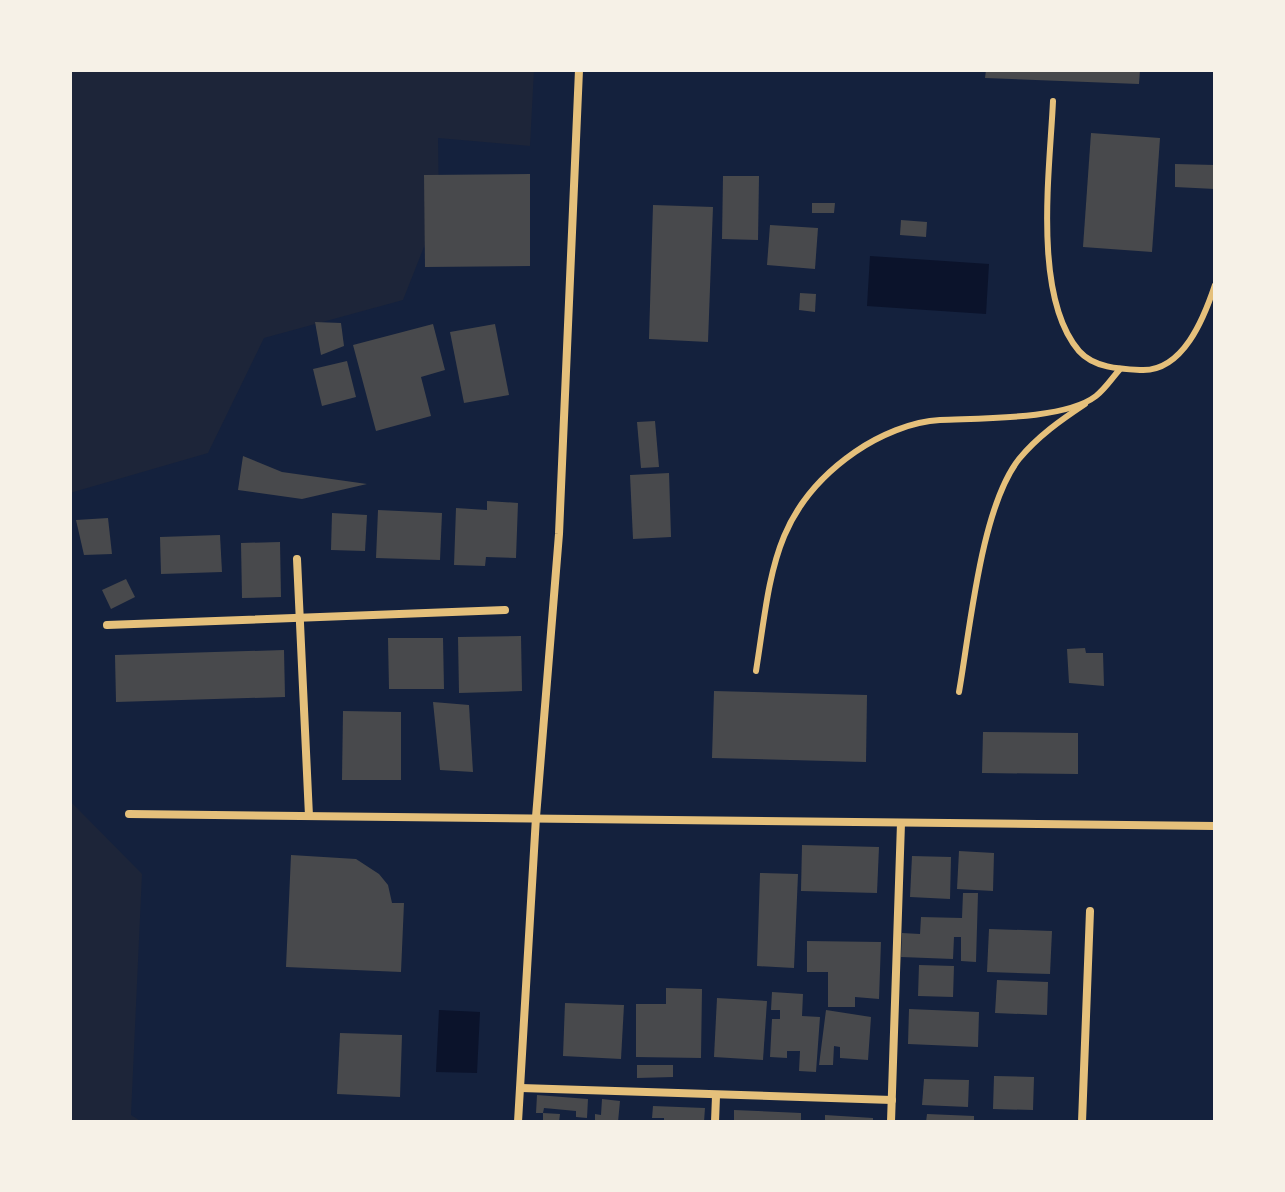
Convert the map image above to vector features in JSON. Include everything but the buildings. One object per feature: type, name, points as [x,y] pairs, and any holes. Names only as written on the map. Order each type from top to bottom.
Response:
[{"type":"street","points":[[518,1122],[536,817],[559,534],[579,70]]},
{"type":"street","points":[[297,559],[309,816]]},
{"type":"street","points":[[107,625],[505,610]]},
{"type":"street","points":[[129,814],[1215,826]]},
{"type":"street","points":[[891,1122],[901,823]]},
{"type":"street","points":[[1082,1122],[1090,911]]},
{"type":"street","points":[[521,1088],[892,1100]]},
{"type":"street","points":[[715,1122],[716,1096]]},
{"type":"lane","points":[[1053,101],[1048,259],[1057,308],[1079,352],[1108,368],[1154,371],[1183,350],[1206,312],[1215,285]]},
{"type":"lane","points":[[959,692],[997,502],[1017,461],[1050,427],[1095,397],[1120,369]]},
{"type":"lane","points":[[756,671],[779,543],[800,502],[832,468],[874,439],[935,420],[1007,419],[1054,411],[1095,397]]},
{"type":"shaded area","points":[[70,70],[534,70],[530,146],[438,138],[439,209],[403,300],[264,338],[208,453],[70,493]]},
{"type":"shaded area","points":[[870,256],[989,264],[986,314],[867,306]]},
{"type":"shaded area","points":[[70,801],[142,874],[131,1115],[142,1122],[70,1122]]},
{"type":"shaded area","points":[[439,1010],[480,1012],[477,1073],[436,1072]]}]
